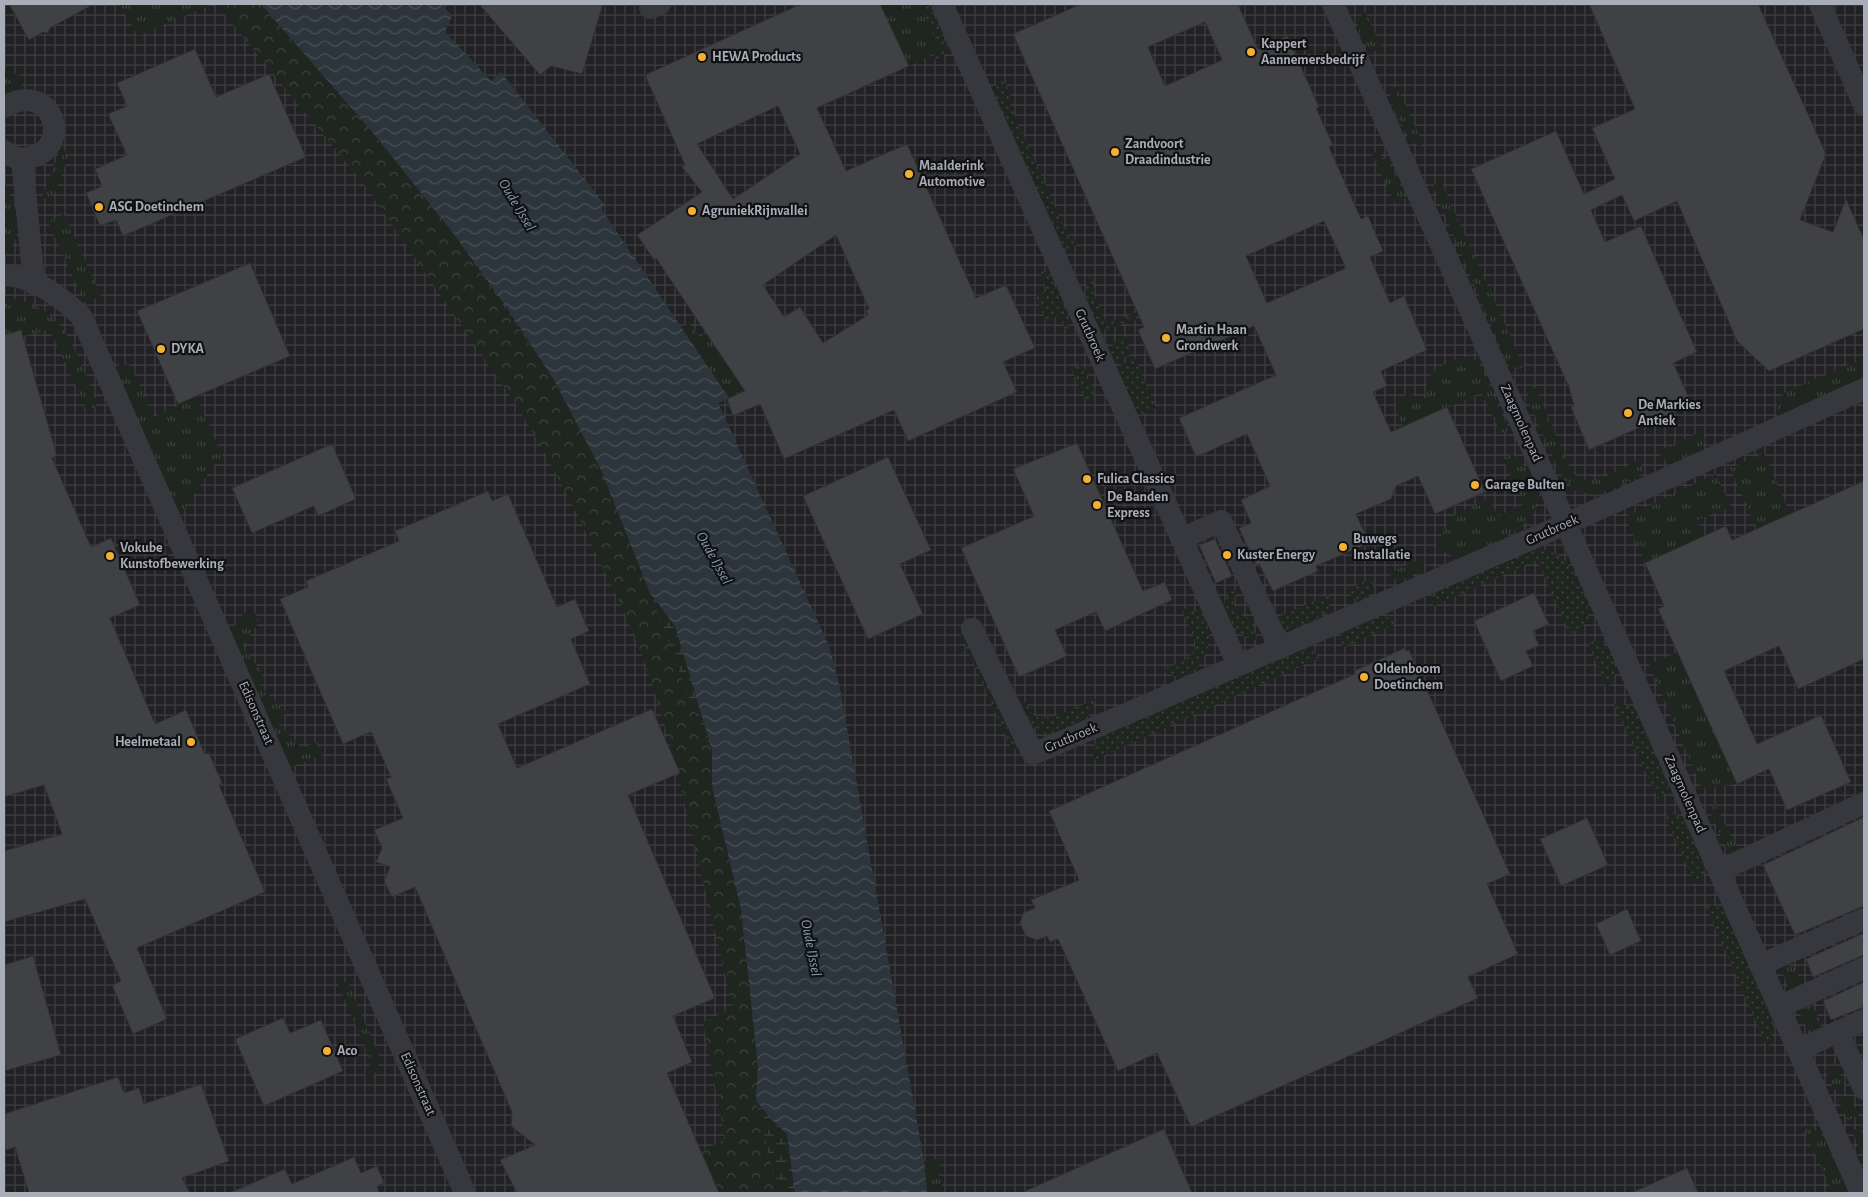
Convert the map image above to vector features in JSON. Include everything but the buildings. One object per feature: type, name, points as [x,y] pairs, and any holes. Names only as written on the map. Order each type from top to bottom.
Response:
[{"type":"street","name":"Grutbroek","points":[[942,4],[1238,665]]},
{"type":"street","name":"Zaagmolenpad","points":[[1332,4],[1566,524],[1798,1050],[1857,1165],[1861,1193]]},
{"type":"street","points":[[1820,4],[1864,105]]},
{"type":"street","points":[[4,107],[16,100],[31,100],[47,109],[53,119],[54,132],[46,149],[38,156],[13,155],[34,284]]},
{"type":"street","name":"Edisonstraat","points":[[4,275],[34,284],[62,298],[81,316],[465,1193]]},
{"type":"street","name":"Grutbroek","points":[[972,629],[1033,754],[1566,524],[1864,389]]},
{"type":"street","points":[[1182,539],[1221,521],[1280,648]]},
{"type":"street","points":[[1719,871],[1864,803]]},
{"type":"street","points":[[1760,965],[1864,918]]},
{"type":"street","points":[[1779,1007],[1864,968]]},
{"type":"street","points":[[1798,1050],[1864,1020]]},
{"type":"street","points":[[1838,1032],[1864,1089]]},
{"type":"shaded area","points":[[4,4],[1864,4],[1864,1193],[4,1193]]},
{"type":"green space","points":[[119,4],[212,4],[138,36]]},
{"type":"green space","points":[[216,4],[261,4],[374,134],[454,234],[554,380],[601,470],[662,623],[688,696],[712,750],[712,786],[741,909],[758,1066],[756,1101],[778,1193],[719,1193],[701,1151],[725,1139],[703,1022],[733,1008],[672,750],[647,668],[624,612],[578,516],[547,457],[517,406],[363,183]]},
{"type":"green space","points":[[880,4],[920,4],[941,50],[909,66]]},
{"type":"green space","points":[[920,4],[929,4],[947,46],[944,55],[936,61],[933,54],[941,50]]},
{"type":"green space","points":[[1365,12],[1384,51],[1372,50],[1367,47],[1361,37],[1358,18]]},
{"type":"green space","points":[[4,69],[20,75],[23,82],[20,89],[4,94]]},
{"type":"green space","points":[[1003,79],[1011,94],[1008,100],[1068,236],[1075,240],[1077,245],[1067,250],[1063,247],[992,94],[993,88]]},
{"type":"green space","points":[[1397,86],[1423,144],[1419,146],[1404,129],[1392,105],[1390,91]]},
{"type":"green space","points":[[62,145],[68,158],[54,195],[41,200]]},
{"type":"green space","points":[[1378,152],[1389,163],[1406,198],[1396,204],[1371,153]]},
{"type":"green space","points":[[1440,179],[1524,367],[1519,369],[1508,365],[1433,186]]},
{"type":"green space","points":[[4,182],[16,210],[18,230],[16,239],[4,257]]},
{"type":"green space","points":[[64,214],[101,296],[85,303],[48,222]]},
{"type":"green space","points":[[1042,270],[1050,276],[1070,320],[1067,330],[1059,316],[1046,321],[1035,296],[1047,291],[1040,273]]},
{"type":"green space","points":[[1089,276],[1094,282],[1092,290],[1107,324],[1137,312],[1140,318],[1107,330],[1096,326],[1086,296]]},
{"type":"green space","points":[[4,297],[25,302],[42,309],[66,333],[82,364],[97,401],[96,407],[87,411],[50,330],[23,336],[20,331],[4,335]]},
{"type":"green space","points":[[507,308],[515,314],[573,404],[675,626],[720,746],[712,775],[712,750],[688,696],[662,623],[601,470],[554,380]]},
{"type":"green space","points":[[689,323],[700,337],[706,333],[741,386],[819,337],[753,388],[729,398],[681,327]]},
{"type":"green space","points":[[1125,336],[1132,353],[1115,363],[1108,355],[1109,351],[1114,343]]},
{"type":"green space","points":[[1463,357],[1472,358],[1479,363],[1509,430],[1501,433],[1481,393],[1403,427],[1396,410],[1398,399],[1409,394],[1421,400],[1426,398],[1428,380],[1431,374],[1440,366]]},
{"type":"green space","points":[[1135,358],[1156,408],[1143,414],[1133,408],[1117,373],[1122,364]]},
{"type":"green space","points":[[1864,358],[1864,377],[1777,416],[1777,404],[1784,393]]},
{"type":"green space","points":[[119,363],[131,366],[154,417],[196,396],[224,460],[214,465],[179,518],[115,375]]},
{"type":"green space","points":[[1080,365],[1084,367],[1095,393],[1086,400],[1071,369]]},
{"type":"green space","points":[[1530,388],[1536,388],[1571,471],[1576,476],[1587,481],[1593,481],[1642,458],[1642,473],[1635,479],[1597,495],[1575,491],[1560,473],[1527,398]]},
{"type":"green space","points":[[1702,431],[1705,441],[1703,447],[1688,457],[1670,462],[1657,452]]},
{"type":"green space","points":[[1764,453],[1790,514],[1757,529],[1730,468]]},
{"type":"green space","points":[[1512,454],[1529,471],[1538,489],[1538,504],[1531,517],[1518,529],[1486,547],[1456,560],[1436,545],[1451,517],[1489,498],[1498,516],[1524,504],[1503,460]]},
{"type":"green space","points":[[1716,474],[1731,507],[1697,520],[1704,536],[1645,563],[1625,517]]},
{"type":"green space","points":[[1541,549],[1558,555],[1568,564],[1578,580],[1586,599],[1589,617],[1587,623],[1570,634],[1537,560],[1434,606],[1435,595],[1442,587],[1529,551]]},
{"type":"green space","points":[[1422,558],[1424,565],[1420,572],[1399,581],[1389,573]]},
{"type":"green space","points":[[1371,579],[1373,584],[1369,595],[1359,600],[1353,598],[1347,589]]},
{"type":"green space","points":[[1236,590],[1233,602],[1239,614],[1250,619],[1258,640],[1239,633],[1226,612],[1223,605],[1229,593]]},
{"type":"green space","points":[[1328,595],[1329,606],[1320,617],[1291,629],[1282,628],[1278,624],[1276,618]]},
{"type":"green space","points":[[1185,609],[1199,614],[1207,624],[1209,638],[1206,652],[1199,665],[1189,674],[1177,676],[1163,670],[1186,659],[1195,648],[1193,634],[1182,611]]},
{"type":"green space","points":[[244,613],[255,613],[259,622],[242,647],[263,673],[260,686],[286,712],[279,725],[302,748],[318,742],[323,755],[285,769],[230,632]]},
{"type":"green space","points":[[1378,615],[1390,618],[1395,624],[1342,648],[1341,635],[1347,629]]},
{"type":"green space","points":[[963,631],[1017,748],[1012,750],[960,633]]},
{"type":"green space","points":[[1595,641],[1606,646],[1617,670],[1611,684],[1606,687],[1588,643]]},
{"type":"green space","points":[[1301,649],[1315,652],[1319,658],[1092,761],[1095,744],[1100,738]]},
{"type":"green space","points":[[1678,652],[1737,784],[1702,789],[1649,664]]},
{"type":"green space","points":[[1096,699],[1087,719],[1055,735],[1033,726],[1018,707],[1026,702],[1031,712],[1040,718],[1065,712]]},
{"type":"green space","points":[[1620,703],[1635,709],[1669,787],[1666,793],[1658,799],[1614,704]]},
{"type":"green space","points":[[1715,804],[1739,852],[1730,856],[1709,810]]},
{"type":"green space","points":[[1671,813],[1683,817],[1705,869],[1703,878],[1695,884],[1665,816]]},
{"type":"green space","points":[[1713,905],[1724,911],[1773,1021],[1771,1042],[1767,1047],[1706,907]]},
{"type":"green space","points":[[1787,962],[1790,968],[1794,966],[1802,984],[1790,990],[1779,965]]},
{"type":"green space","points":[[347,981],[381,1060],[372,1080],[365,1075],[371,1061],[338,984]]},
{"type":"green space","points":[[1811,1003],[1822,1024],[1819,1026],[1822,1033],[1810,1036],[1798,1009]]},
{"type":"green space","points":[[1836,1065],[1845,1085],[1834,1090],[1825,1070]]},
{"type":"green space","points":[[758,1066],[780,1102],[809,1193],[778,1193],[756,1101]]},
{"type":"green space","points":[[1849,1095],[1859,1116],[1848,1120],[1838,1100]]},
{"type":"green space","points":[[1808,1125],[1824,1137],[1848,1190],[1842,1193],[1833,1193],[1803,1128]]},
{"type":"green space","points":[[1863,1126],[1864,1150],[1861,1151],[1852,1131]]},
{"type":"green space","points":[[944,1157],[938,1172],[944,1193],[927,1193],[924,1161]]},
{"type":"water","name":"Oude IJssel","points":[[261,4],[442,4],[452,16],[445,32],[491,81],[501,72],[604,204],[602,210],[729,398],[718,403],[830,648],[840,689],[924,1161],[927,1193],[795,1193],[787,1134],[756,1101],[758,1066],[741,909],[712,786],[712,750],[675,626],[650,593],[601,470],[554,380],[507,308],[454,234],[374,134]]},
{"type":"place","name":"Kappert Aannemersbedrijf","points":[[1251,52]]},
{"type":"place","name":"HEWA Products","points":[[702,57]]},
{"type":"place","name":"Zandvoort Draadindustrie","points":[[1115,152]]},
{"type":"place","name":"Maalderink Automotive","points":[[909,174]]},
{"type":"place","name":"ASG Doetinchem","points":[[99,207]]},
{"type":"place","name":"AgruniekRijnvallei","points":[[692,211]]},
{"type":"place","name":"Martin Haan Grondwerk","points":[[1166,338]]},
{"type":"place","name":"DYKA","points":[[161,349]]},
{"type":"place","name":"De Markies Antiek","points":[[1628,413]]},
{"type":"place","name":"Fulica Classics","points":[[1087,479]]},
{"type":"place","name":"Garage Bulten","points":[[1475,485]]},
{"type":"place","name":"De Banden Express","points":[[1097,505]]},
{"type":"place","name":"Buwegs Installatie","points":[[1343,547]]},
{"type":"place","name":"Kuster Energy","points":[[1227,555]]},
{"type":"place","name":"Vokube Kunstofbewerking","points":[[110,556]]},
{"type":"place","name":"Oldenboom Doetinchem","points":[[1364,677]]},
{"type":"place","name":"Heelmetaal","points":[[191,742]]},
{"type":"place","name":"Aco","points":[[327,1051]]}]
